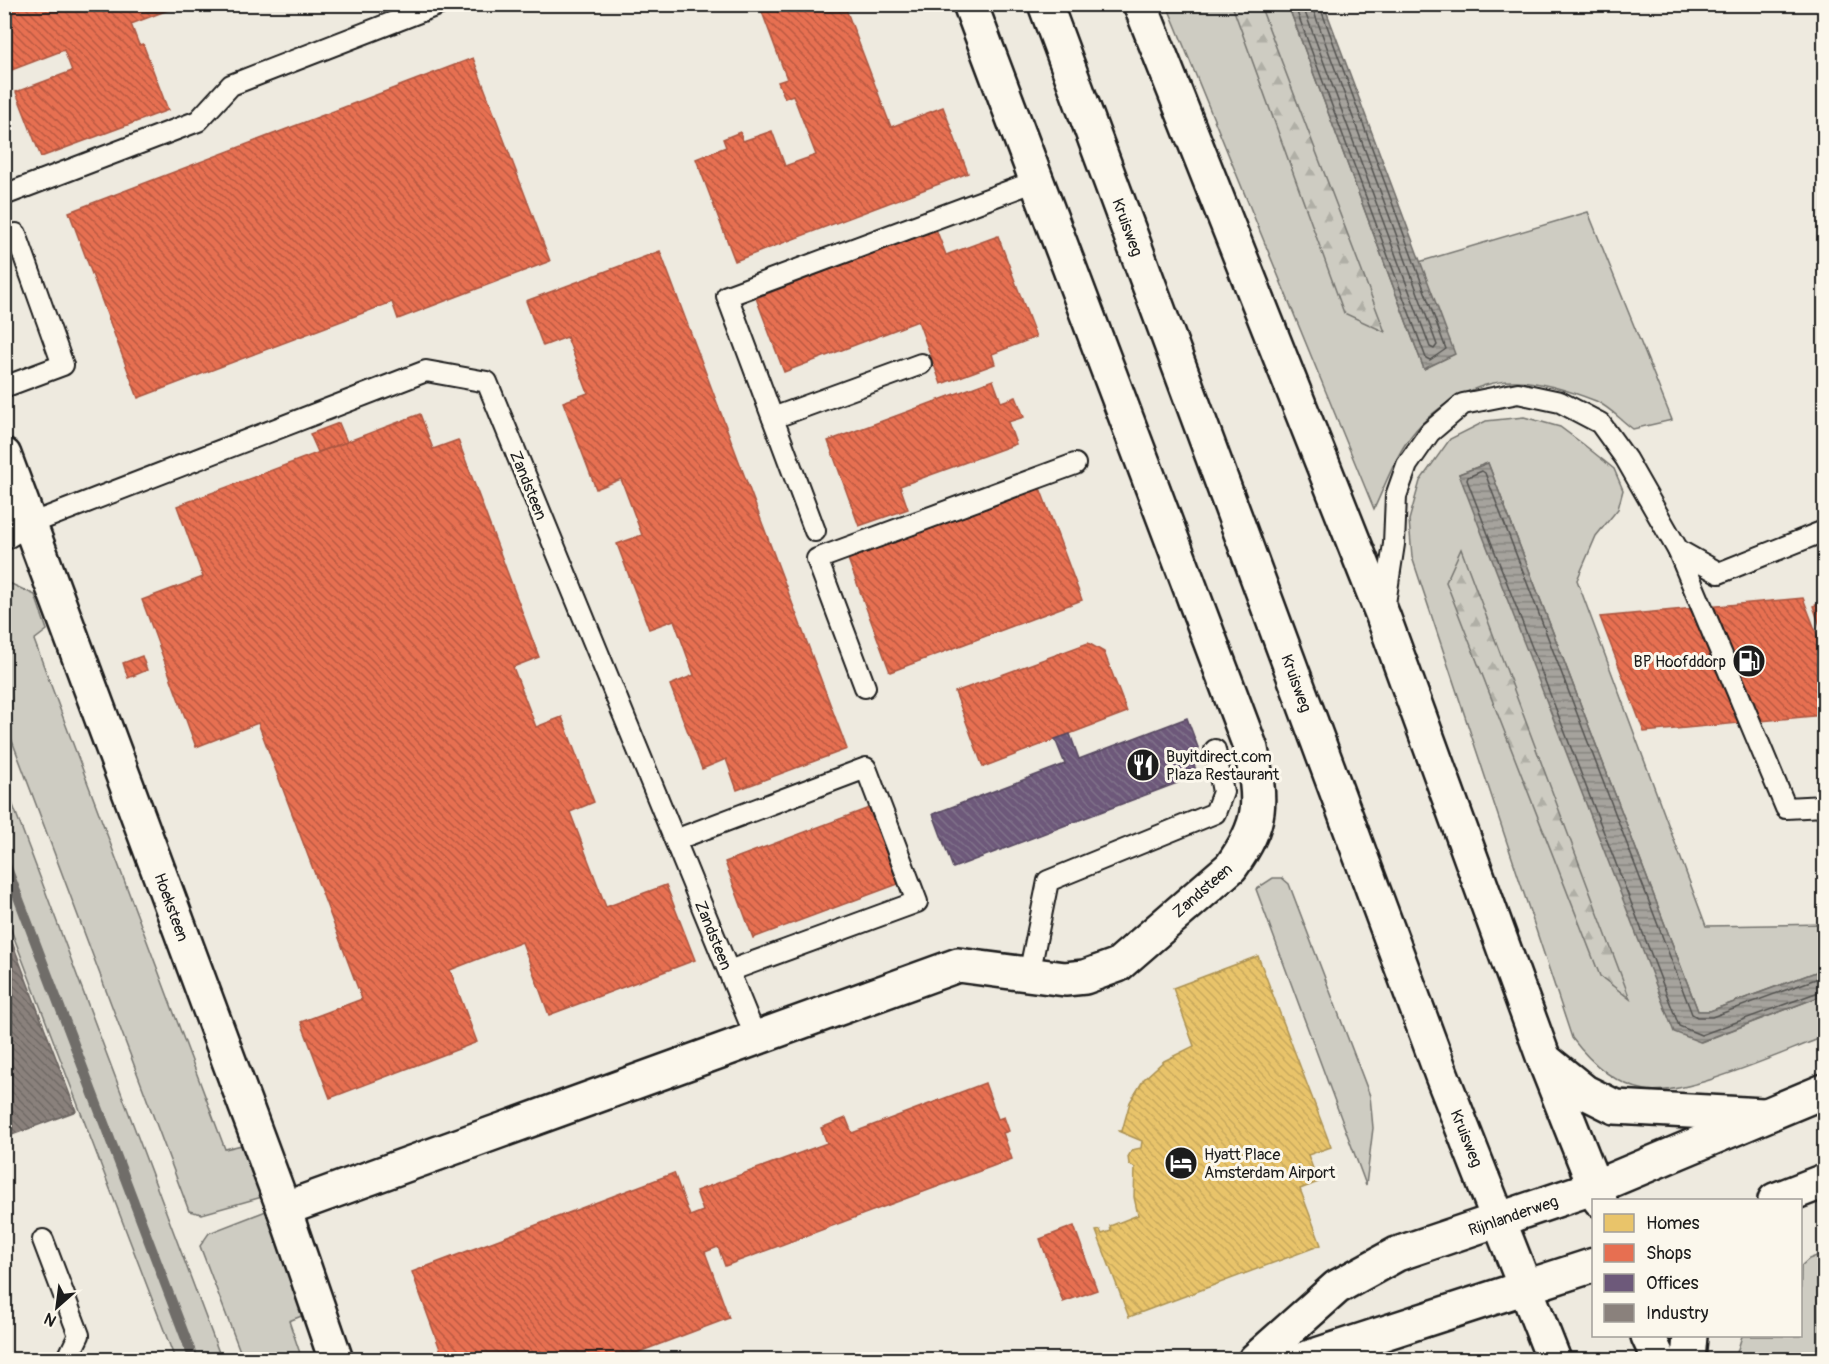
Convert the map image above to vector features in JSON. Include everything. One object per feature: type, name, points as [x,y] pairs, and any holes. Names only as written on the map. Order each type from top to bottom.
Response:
[{"type":"main road","points":[[970,4],[1036,181]]},
{"type":"main road","name":"Kruisweg","points":[[1045,4],[1434,1054],[1554,1359]]},
{"type":"main road","points":[[1140,4],[1383,616],[1544,1059],[1598,1194]]},
{"type":"main road","name":"Zandsteen","points":[[284,1209],[958,965],[1065,979],[1085,977],[1118,965],[1231,867],[1243,850],[1258,816],[1260,798],[1251,748],[1036,181]]},
{"type":"main road","name":"Hoeksteen","points":[[4,455],[17,532],[284,1209],[336,1359]]},
{"type":"main road","points":[[1544,1059],[1585,1092],[1615,1107],[1763,1115]]},
{"type":"main road","name":"Rijnlanderweg","points":[[1255,1359],[1337,1287],[1397,1254],[1500,1219],[1598,1194],[1763,1115],[1824,1091]]},
{"type":"main road","points":[[1778,1199],[1824,1181]]},
{"type":"main road","points":[[1300,1359],[1592,1265]]},
{"type":"main road","points":[[1649,1337],[1659,1359]]},
{"type":"main road","points":[[1688,1359],[1690,1337]]},
{"type":"lane","points":[[4,195],[198,121],[231,85],[440,4]]},
{"type":"lane","points":[[815,531],[727,296],[1036,181]]},
{"type":"lane","points":[[4,387],[63,365],[16,234]]},
{"type":"lane","points":[[773,418],[921,364]]},
{"type":"lane","name":"Zandsteen","points":[[17,532],[426,371],[487,382],[756,1038]]},
{"type":"lane","points":[[1383,616],[1394,544],[1396,496],[1407,465],[1430,432],[1463,404],[1518,393],[1560,402],[1600,423],[1626,459],[1678,550],[1786,808],[1824,806]]},
{"type":"lane","points":[[865,687],[817,560],[1075,464]]},
{"type":"lane","points":[[1678,550],[1719,573],[1824,531]]},
{"type":"lane","points":[[1029,975],[1048,881],[1215,813],[1223,792],[1215,750]]},
{"type":"lane","points":[[675,840],[866,768],[916,902],[729,971]]},
{"type":"lane","points":[[43,1240],[79,1335],[67,1359]]},
{"type":"green space","points":[[1167,5],[1288,5],[1424,369],[1454,354],[1419,262],[1588,212],[1672,420],[1633,429],[1601,404],[1567,391],[1537,383],[1517,381],[1485,385],[1469,391],[1440,408],[1415,431],[1397,458],[1374,509]]},
{"type":"green space","points":[[1232,5],[1260,5],[1385,332],[1344,313]]},
{"type":"green space","points":[[1524,417],[1560,427],[1614,469],[1623,490],[1618,509],[1596,536],[1577,580],[1706,926],[1824,924],[1824,969],[1710,1011],[1698,1011],[1488,463],[1459,474],[1701,1042],[1824,995],[1824,1037],[1734,1072],[1684,1087],[1645,1090],[1623,1083],[1604,1071],[1572,1038],[1412,557],[1409,520],[1420,481],[1450,439],[1486,421]]},
{"type":"green space","points":[[1461,549],[1630,999],[1600,976],[1446,582]]},
{"type":"green space","points":[[5,581],[35,595],[47,630],[34,640],[225,1149],[242,1145],[262,1197],[202,1214],[189,1211],[5,722]]},
{"type":"green space","points":[[5,784],[221,1359],[175,1359],[5,914]]},
{"type":"green space","points":[[1273,878],[1282,878],[1289,884],[1370,1096],[1373,1128],[1366,1185],[1256,889]]},
{"type":"green space","points":[[266,1211],[304,1315],[289,1321],[302,1359],[243,1359],[200,1246],[209,1233]]},
{"type":"green space","points":[[1824,1253],[1824,1359],[1735,1359],[1742,1337],[1802,1337],[1802,1265],[1809,1259]]},
{"type":"water","points":[[1288,5],[1324,5],[1455,354],[1424,369]]},
{"type":"water","points":[[1488,463],[1698,1011],[1710,1011],[1824,969],[1824,995],[1700,1042],[1674,1032],[1459,474]]},
{"type":"building: Homes","points":[[1258,956],[1331,1147],[1308,1155],[1318,1182],[1300,1189],[1321,1245],[1129,1317],[1096,1231],[1100,1230],[1102,1234],[1111,1231],[1110,1226],[1138,1215],[1134,1197],[1135,1168],[1129,1164],[1128,1157],[1132,1150],[1141,1148],[1142,1141],[1118,1131],[1122,1131],[1130,1102],[1144,1079],[1164,1061],[1194,1046],[1173,988]]},
{"type":"building: Shops","points":[[4,4],[184,4],[131,24],[139,45],[143,44],[168,110],[41,157],[16,92],[72,71],[64,50],[4,73]]},
{"type":"building: Shops","points":[[759,4],[844,4],[891,127],[943,107],[968,173],[735,261],[696,159],[726,147],[723,139],[740,132],[743,141],[772,131],[785,166],[816,155],[793,95],[785,98],[778,82],[787,79]]},
{"type":"building: Shops","points":[[473,58],[550,261],[398,319],[392,302],[138,398],[69,212]]},
{"type":"building: Shops","points":[[936,229],[946,255],[998,236],[1036,337],[992,354],[995,364],[941,384],[918,321],[784,372],[756,298]]},
{"type":"building: Shops","points":[[660,251],[847,749],[737,790],[726,759],[702,769],[670,685],[694,675],[674,620],[649,629],[617,544],[642,535],[621,479],[596,489],[563,402],[588,393],[567,337],[543,346],[526,301]]},
{"type":"building: Shops","points":[[993,380],[1001,402],[1016,397],[1024,417],[1008,422],[1016,444],[900,486],[908,509],[859,526],[828,441]]},
{"type":"building: Shops","points":[[420,414],[433,449],[458,440],[539,657],[513,667],[536,727],[562,717],[594,802],[570,812],[606,907],[666,885],[695,960],[549,1015],[522,942],[450,970],[477,1042],[330,1098],[301,1022],[362,999],[258,723],[196,747],[142,600],[203,577],[177,506]]},
{"type":"building: Shops","points":[[339,423],[347,442],[318,452],[310,434]]},
{"type":"building: Shops","points":[[1040,488],[1082,600],[890,672],[848,559]]},
{"type":"building: Shops","points":[[1803,598],[1824,653],[1824,715],[1644,732],[1600,617]]},
{"type":"building: Shops","points":[[1824,602],[1824,637],[1813,606]]},
{"type":"building: Shops","points":[[1088,643],[1104,652],[1127,712],[983,767],[955,692]]},
{"type":"building: Shops","points":[[142,656],[147,670],[128,678],[123,663]]},
{"type":"building: Shops","points":[[869,808],[898,884],[753,938],[725,862]]},
{"type":"building: Shops","points":[[985,1083],[998,1119],[1004,1117],[1009,1131],[1003,1133],[1012,1159],[725,1266],[718,1247],[705,1252],[729,1318],[618,1360],[444,1360],[412,1272],[674,1173],[690,1216],[703,1211],[696,1191],[827,1143],[821,1128],[846,1118],[852,1133]]},
{"type":"building: Shops","points":[[1074,1226],[1097,1290],[1063,1302],[1040,1239]]},
{"type":"building: Offices","points":[[1187,718],[1199,750],[1190,754],[1196,770],[1175,778],[1177,783],[953,868],[933,814],[1065,764],[1055,739],[1070,734],[1079,759]]},
{"type":"building: Industry","points":[[4,921],[76,1111],[4,1138]]},
{"type":"waterway","points":[[4,860],[194,1360]]},
{"type":"place","name":"BP Hoofddorp","points":[[1749,661]]},
{"type":"place","name":"Buyitdirect.com Plaza Restaurant","points":[[1143,765]]},
{"type":"place","name":"Hyatt Place Amsterdam Airport","points":[[1181,1163]]}]
